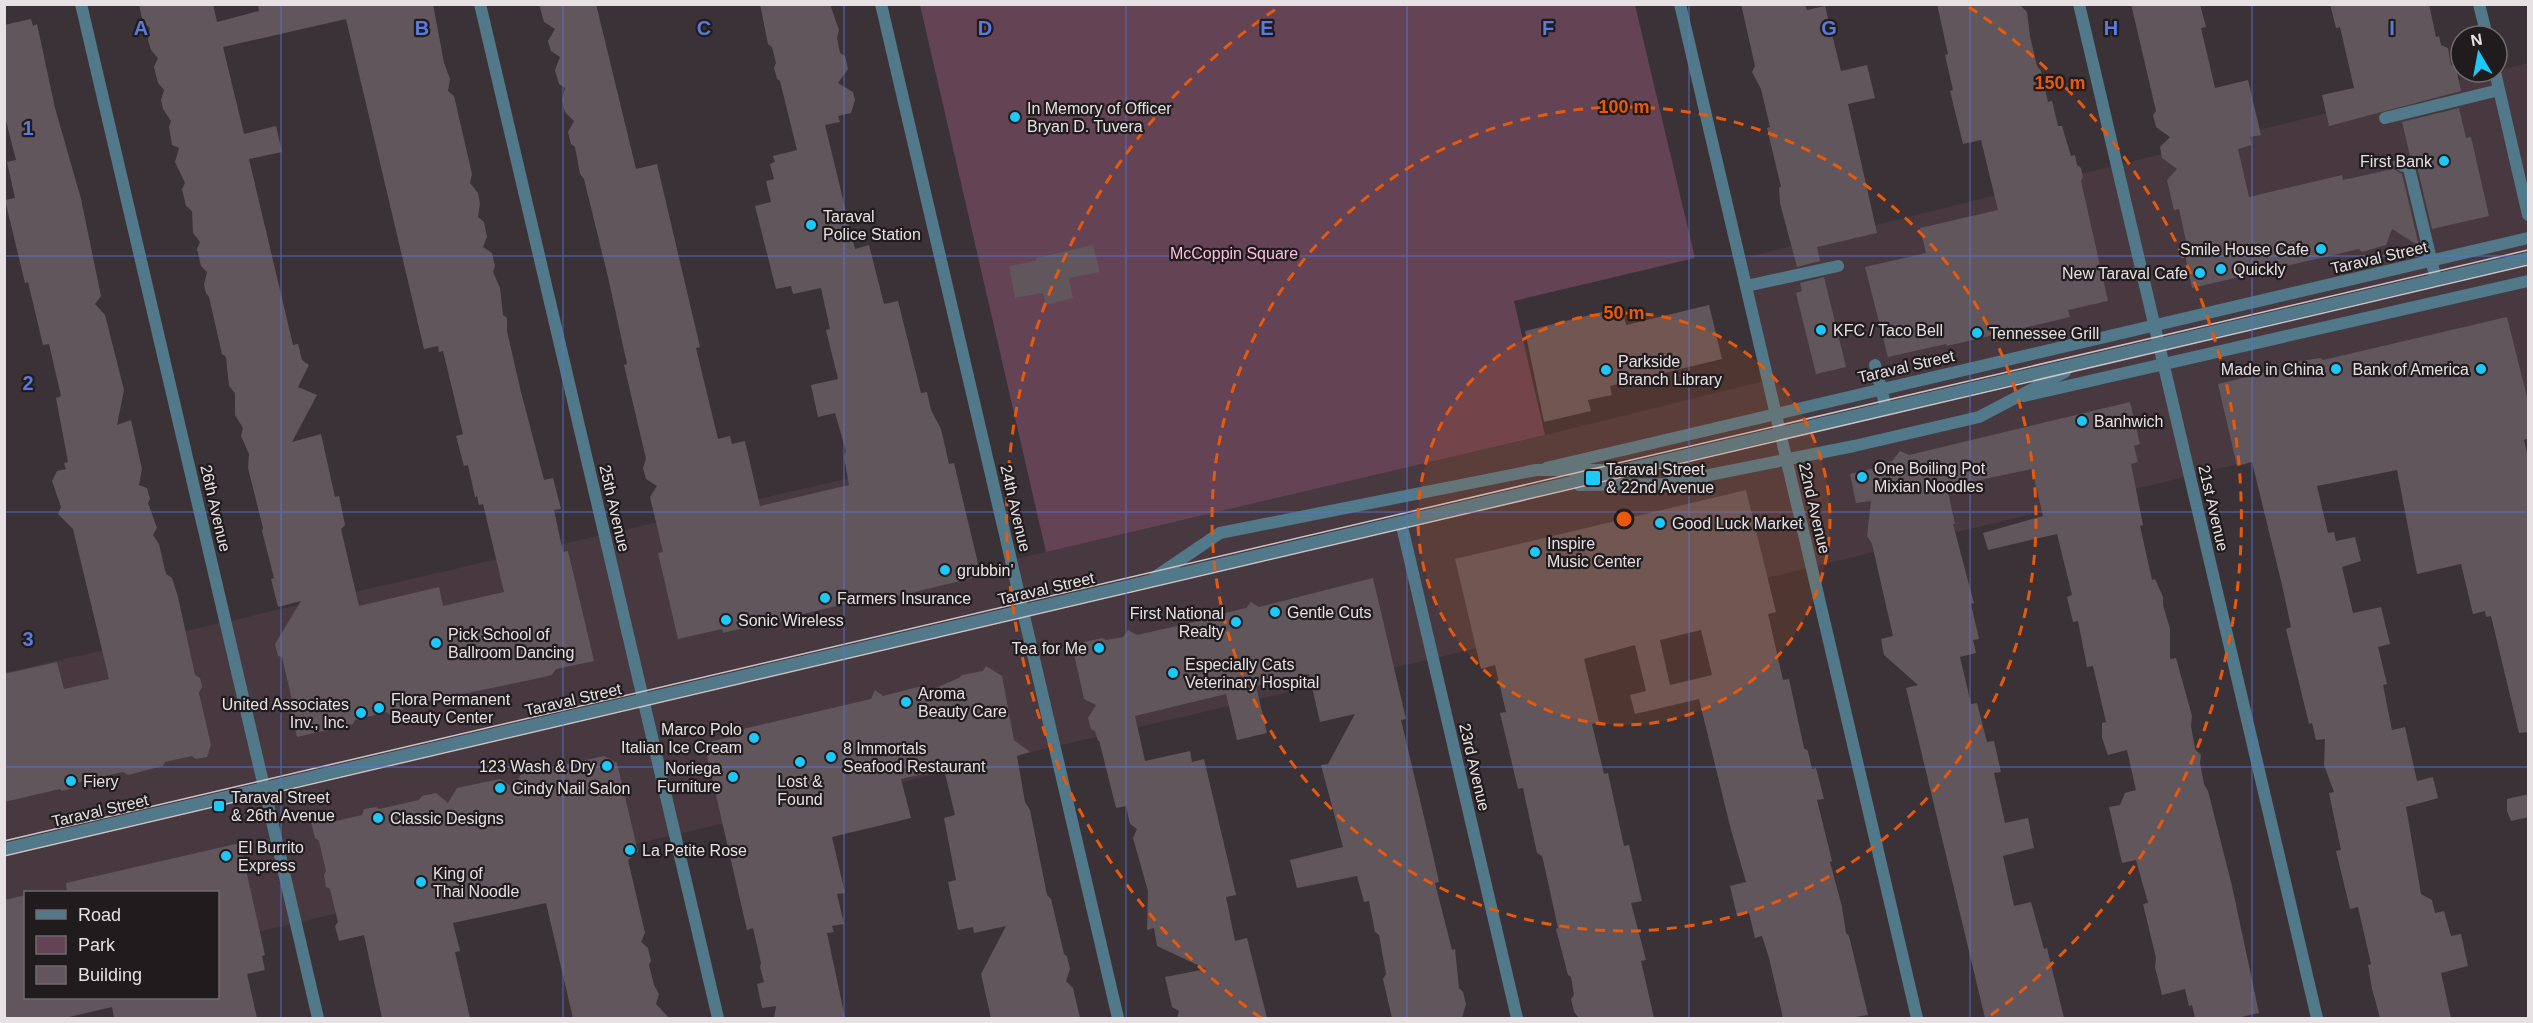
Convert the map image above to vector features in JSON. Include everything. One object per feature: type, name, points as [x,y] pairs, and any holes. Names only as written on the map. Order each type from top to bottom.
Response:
[{"type":"street","name":"26th Avenue","points":[[81,4],[318,1018]]},
{"type":"street","name":"25th Avenue","points":[[480,4],[718,1018]]},
{"type":"street","name":"24th Avenue","points":[[881,4],[1118,1018]]},
{"type":"street","name":"22nd Avenue","points":[[1680,4],[1917,1018]]},
{"type":"street","name":"21st Avenue","points":[[2079,4],[2317,1018]]},
{"type":"street","points":[[2479,4],[2484,24]]},
{"type":"street","points":[[2498,84],[2529,215]]},
{"type":"street","points":[[2385,118],[2499,90]]},
{"type":"street","points":[[2399,164],[2409,168],[2436,280]]},
{"type":"street","name":"Taraval Street","points":[[1149,581],[1220,533],[1536,470],[2529,238]]},
{"type":"street","name":"Taraval Street","points":[[4,849],[2529,258]]},
{"type":"street","points":[[1746,286],[1839,266]]},
{"type":"street","name":"Taraval Street","points":[[2014,398],[2529,281]]},
{"type":"street","name":"Taraval Street","points":[[1557,485],[1665,484],[1979,417],[2083,362]]},
{"type":"street","points":[[1875,365],[1886,408]]},
{"type":"street","name":"Taraval Street","points":[[1536,470],[1627,469]]},
{"type":"street","name":"23rd Avenue","points":[[1401,522],[1517,1018]]},
{"type":"shaded area","points":[[2528,63],[2528,394],[1440,657],[219,941],[219,891],[24,891],[24,988],[5,993],[4,673],[945,456],[972,569],[1545,435],[1768,380],[1740,259],[2449,83],[2509,84],[2509,68]]},
{"type":"green space","name":"McCoppin Square","points":[[920,5],[1635,5],[1695,258],[1514,301],[1545,435],[1046,552]]},
{"type":"building","points":[[139,4],[213,4],[217,22],[259,11],[258,4],[433,4],[444,63],[450,79],[448,91],[454,96],[472,174],[470,183],[478,193],[480,204],[478,217],[484,222],[487,237],[483,247],[492,253],[495,266],[493,272],[500,288],[503,315],[507,318],[507,331],[520,388],[544,480],[553,478],[561,509],[554,510],[563,552],[568,551],[594,661],[556,669],[552,675],[404,706],[397,723],[387,712],[355,720],[353,724],[297,737],[289,703],[292,700],[282,657],[278,656],[275,644],[301,601],[278,607],[271,579],[274,578],[248,468],[249,454],[241,436],[243,428],[235,415],[235,393],[229,386],[226,357],[222,354],[209,297],[204,285],[207,272],[201,266],[197,249],[200,242],[193,233],[192,211],[186,206],[182,189],[185,183],[175,162],[179,148],[172,145],[169,127],[171,121],[163,109],[161,100],[164,90],[158,83],[154,67],[158,58],[151,50],[148,40],[150,28],[143,23]],"holes":[[[346,19],[424,349],[438,346],[439,352],[443,351],[463,434],[456,436],[464,466],[468,465],[475,497],[477,496],[479,505],[483,504],[504,592],[443,606],[439,587],[359,606],[341,529],[345,525],[339,496],[335,497],[321,434],[292,442],[317,395],[298,387],[309,365],[302,360],[298,344],[293,345],[249,159],[282,152],[276,126],[244,134],[223,47]]]},
{"type":"building","points":[[539,4],[596,4],[636,169],[657,164],[700,347],[696,348],[718,439],[730,436],[732,444],[745,441],[760,506],[849,485],[844,457],[846,451],[835,413],[818,417],[811,385],[838,379],[826,330],[830,329],[821,288],[793,294],[791,286],[776,289],[755,206],[771,202],[766,181],[774,179],[770,164],[775,162],[773,156],[797,150],[780,81],[777,79],[774,68],[776,63],[772,47],[768,44],[760,4],[830,4],[839,30],[837,38],[840,53],[845,56],[848,69],[838,83],[853,92],[855,100],[851,113],[838,116],[840,122],[825,125],[855,249],[869,245],[884,304],[898,301],[921,393],[927,392],[931,410],[941,429],[949,464],[954,463],[981,576],[894,597],[890,594],[874,597],[782,619],[777,628],[768,622],[723,633],[722,629],[678,639],[658,553],[663,552],[650,497],[657,486],[646,479],[643,468],[646,459],[624,365],[627,364],[608,277],[584,179],[580,174],[575,147],[571,144],[568,132],[574,121],[565,112],[562,100],[565,88],[559,84],[555,70],[560,57],[551,51],[548,41],[555,29],[544,22]]},
{"type":"building","points":[[1741,4],[1805,4],[1807,10],[1825,6],[1841,71],[1867,65],[1875,98],[1848,104],[1877,233],[1817,247],[1820,261],[1797,267],[1780,203],[1779,187],[1781,187],[1767,128],[1770,127],[1761,89],[1752,72],[1755,66]]},
{"type":"building","points":[[1937,4],[2019,4],[2027,12],[2037,66],[2041,71],[2048,102],[2052,101],[2058,126],[2062,126],[2071,156],[2075,155],[2077,165],[2081,168],[2083,177],[2081,181],[2108,301],[2068,310],[2070,317],[1947,346],[1946,344],[1888,357],[1865,267],[1926,253],[1920,228],[1998,210],[1981,140],[1963,144],[1950,91],[1953,90],[1945,55],[1948,54]]},
{"type":"building","points":[[2131,4],[2200,4],[2206,27],[2201,28],[2215,88],[2248,80],[2261,135],[2250,137],[2252,145],[2238,149],[2249,197],[2342,175],[2343,180],[2393,169],[2402,174],[2419,246],[2392,229],[2386,245],[2362,252],[2359,249],[2192,288],[2185,255],[2189,255],[2179,209],[2174,210],[2167,180],[2177,169],[2162,158],[2160,147],[2170,137],[2156,127],[2153,115],[2156,111]]},
{"type":"building","points":[[2330,4],[2429,4],[2436,37],[2439,36],[2441,45],[2448,48],[2449,84],[2459,84],[2461,91],[2329,126],[2322,95],[2354,88],[2340,27],[2336,28]]},
{"type":"building","points":[[31,19],[33,26],[37,24],[55,108],[81,199],[101,296],[95,304],[105,315],[124,390],[117,425],[131,420],[142,469],[139,485],[147,488],[150,499],[148,503],[157,528],[153,535],[159,544],[166,574],[172,578],[178,597],[195,675],[200,678],[202,687],[199,693],[211,745],[207,757],[196,759],[192,756],[165,762],[163,766],[128,775],[123,772],[76,783],[73,788],[62,791],[60,789],[4,802],[4,674],[57,662],[64,689],[109,679],[73,529],[58,514],[61,507],[52,481],[57,471],[66,469],[64,463],[68,462],[56,398],[61,396],[49,344],[43,345],[28,282],[25,283],[5,200],[15,198],[7,162],[16,160],[4,113],[4,25]]},
{"type":"building","name":"First Bank","points":[[2459,108],[2466,138],[2471,137],[2489,216],[2432,229],[2417,166],[2411,160],[2402,122]]},
{"type":"building","points":[[1093,245],[1100,272],[1069,278],[1073,298],[1046,305],[1043,293],[1015,298],[1009,266]]},
{"type":"building","name":"KFC / Taco Bell","points":[[1824,277],[1846,367],[1816,374],[1796,293],[1802,291],[1800,283]]},
{"type":"building","name":"Parkside Branch Library","points":[[1709,305],[1722,359],[1610,386],[1612,395],[1588,400],[1591,411],[1544,422],[1525,331],[1622,307],[1626,325]]},
{"type":"building","points":[[2507,317],[2529,405],[2529,438],[2524,440],[2529,462],[2529,732],[2519,733],[2491,616],[2486,617],[2485,611],[2473,614],[2461,564],[2417,574],[2397,470],[2317,486],[2328,533],[2334,532],[2336,541],[2355,537],[2361,561],[2342,567],[2353,613],[2381,607],[2390,644],[2378,647],[2387,684],[2383,685],[2392,730],[2405,727],[2417,781],[2433,777],[2438,798],[2406,807],[2421,894],[2432,900],[2435,913],[2444,911],[2451,936],[2461,934],[2468,966],[2441,973],[2451,1018],[2380,1018],[2372,989],[2368,965],[2371,964],[2358,907],[2350,909],[2336,851],[2341,850],[2329,793],[2334,792],[2324,765],[2325,739],[2316,740],[2312,723],[2309,724],[2286,629],[2291,627],[2282,585],[2252,462],[2237,466],[2218,384],[2293,366],[2294,362],[2320,358],[2323,360]]},
{"type":"building","points":[[2130,402],[2140,444],[2134,446],[2138,462],[2131,464],[2143,525],[2140,526],[2152,580],[2155,579],[2163,597],[2170,629],[2170,659],[2176,658],[2192,716],[2191,726],[2195,749],[2201,755],[2200,763],[2204,784],[2208,791],[2232,886],[2259,1013],[2237,1018],[2195,1018],[2185,989],[2162,995],[2143,904],[2148,903],[2136,860],[2122,863],[2109,807],[2120,805],[2125,793],[2136,790],[2127,750],[2108,755],[2102,738],[2102,723],[2106,722],[2093,666],[2087,667],[2078,621],[2073,622],[2067,597],[2072,595],[2057,534],[1988,550],[1983,533],[2043,516],[2032,469],[1947,487],[1955,524],[1953,524],[1974,603],[1971,604],[1979,639],[1973,640],[1976,653],[1960,657],[1971,704],[1977,703],[1987,742],[1994,741],[2001,772],[1994,773],[2005,823],[2028,818],[2034,848],[2003,856],[2014,906],[2031,902],[2044,949],[2047,948],[2064,1018],[1985,1018],[1906,688],[1918,685],[1884,655],[1881,639],[1893,636],[1872,544],[1867,536],[1871,501],[1856,503],[1850,474],[1883,466],[1892,461],[1900,451],[1909,455]]},
{"type":"building","points":[[1746,490],[1776,612],[1768,614],[1783,680],[1789,679],[1804,748],[1808,751],[1812,769],[1816,768],[1824,799],[1817,800],[1846,933],[1849,936],[1868,1015],[1848,1018],[1783,1018],[1762,936],[1755,938],[1749,913],[1737,916],[1730,886],[1746,882],[1699,699],[1635,714],[1630,695],[1646,691],[1635,645],[1584,659],[1599,722],[1592,724],[1604,774],[1608,773],[1624,846],[1629,845],[1642,901],[1631,903],[1646,960],[1641,961],[1654,1018],[1579,1018],[1574,1012],[1571,999],[1574,995],[1571,977],[1568,975],[1556,929],[1558,928],[1542,856],[1537,853],[1523,788],[1518,789],[1500,713],[1506,712],[1495,665],[1481,669],[1455,559]],"holes":[[[1701,630],[1712,675],[1670,685],[1660,640]]]},
{"type":"building","points":[[1373,578],[1406,719],[1401,720],[1439,882],[1435,883],[1452,950],[1455,949],[1459,988],[1463,992],[1466,1004],[1462,1018],[1392,1018],[1383,979],[1386,974],[1379,935],[1375,932],[1369,901],[1364,902],[1357,876],[1297,888],[1290,860],[1343,847],[1321,765],[1328,764],[1355,714],[1320,722],[1309,674],[1256,686],[1267,733],[1237,740],[1226,694],[1135,716],[1145,761],[1190,751],[1192,762],[1204,759],[1236,895],[1226,897],[1235,941],[1247,938],[1267,1018],[1177,1018],[1179,1011],[1172,1007],[1165,977],[1206,969],[1157,946],[1154,928],[1147,930],[1148,891],[1133,838],[1137,829],[1130,824],[1126,806],[1116,808],[1099,740],[1095,731],[1091,729],[1088,718],[1096,705],[1084,699],[1072,645],[1102,638],[1106,640],[1123,637],[1128,630],[1137,635],[1246,608],[1251,602],[1259,607]]},
{"type":"building","points":[[986,666],[1002,676],[1014,740],[1030,752],[1017,756],[1025,802],[1030,810],[1047,895],[1051,899],[1064,954],[1067,956],[1070,969],[1066,981],[1073,988],[1080,1018],[991,1018],[981,974],[1006,926],[974,933],[973,927],[958,930],[948,882],[956,880],[944,818],[955,815],[944,769],[901,779],[911,818],[832,837],[845,893],[837,894],[844,924],[832,926],[834,932],[827,933],[845,1018],[774,1018],[776,1006],[762,1008],[757,984],[764,982],[761,963],[753,928],[747,930],[704,743],[744,734],[743,729],[871,699],[875,690],[883,696],[922,686],[924,693],[962,675],[983,671]]},
{"type":"building","points":[[604,756],[617,763],[638,852],[628,860],[645,933],[641,942],[648,948],[651,961],[649,965],[659,994],[656,1004],[669,1018],[573,1018],[546,903],[453,923],[460,951],[455,952],[470,1018],[382,1018],[364,935],[339,941],[335,926],[338,922],[330,889],[326,887],[324,875],[326,871],[319,841],[315,838],[311,822],[328,818],[332,822],[362,815],[364,809],[376,807],[379,809],[419,800],[422,796],[436,793],[448,803],[457,788],[500,779],[514,788],[521,774]]},
{"type":"building","points":[[2529,794],[2529,817],[2511,821],[2507,811],[2507,799]]},
{"type":"building","points":[[240,843],[265,955],[262,956],[265,970],[247,974],[257,1018],[114,1018],[112,1007],[65,1018],[4,1018],[4,900],[24,895],[24,999],[219,999],[219,891],[67,891],[66,883]]},
{"type":"tram line","points":[[4,841],[2528,250]]},
{"type":"tram line","points":[[4,856],[2528,265]]},
{"type":"place","name":"In Memory of Officer Bryan D. Tuvera","points":[[1015,117]]},
{"type":"place","name":"First Bank","points":[[2444,161]]},
{"type":"place","name":"Taraval Police Station","points":[[811,225]]},
{"type":"place","name":"Smile House Cafe","points":[[2321,249]]},
{"type":"place","name":"Quickly","points":[[2221,269]]},
{"type":"place","name":"New Taraval Cafe","points":[[2200,273]]},
{"type":"place","name":"KFC / Taco Bell","points":[[1821,330]]},
{"type":"place","name":"Tennessee Grill","points":[[1977,333]]},
{"type":"place","name":"Made in China","points":[[2336,369]]},
{"type":"place","name":"Bank of America","points":[[2481,369]]},
{"type":"place","name":"Parkside Branch Library","points":[[1606,370]]},
{"type":"place","name":"Banhwich","points":[[2082,421]]},
{"type":"place","name":"One Boiling Pot Mixian Noodles","points":[[1862,477]]},
{"type":"place","name":"Taraval Street & 22nd Avenue","points":[[1593,478]]},
{"type":"place","name":"Good Luck Market","points":[[1660,523]]},
{"type":"place","name":"Inspire Music Center","points":[[1535,552]]},
{"type":"place","name":"grubbin'","points":[[945,570]]},
{"type":"place","name":"Farmers Insurance","points":[[825,598]]},
{"type":"place","name":"Gentle Cuts","points":[[1275,612]]},
{"type":"place","name":"Sonic Wireless","points":[[726,620]]},
{"type":"place","name":"First National Realty","points":[[1236,622]]},
{"type":"place","name":"Pick School of Ballroom Dancing","points":[[436,643]]},
{"type":"place","name":"Tea for Me","points":[[1099,648]]},
{"type":"place","name":"Especially Cats Veterinary Hospital","points":[[1173,673]]},
{"type":"place","name":"Aroma Beauty Care","points":[[906,702]]},
{"type":"place","name":"Flora Permanent Beauty Center","points":[[379,708]]},
{"type":"place","name":"United Associates Inv., Inc.","points":[[361,713]]},
{"type":"place","name":"Marco Polo Italian Ice Cream","points":[[754,738]]},
{"type":"place","name":"8 Immortals Seafood Restaurant","points":[[831,757]]},
{"type":"place","name":"Lost & Found","points":[[800,762]]},
{"type":"place","name":"123 Wash & Dry","points":[[607,766]]},
{"type":"place","name":"Noriega Furniture","points":[[733,777]]},
{"type":"place","name":"Fiery","points":[[71,781]]},
{"type":"place","name":"Cindy Nail Salon","points":[[500,788]]},
{"type":"place","name":"Taraval Street & 26th Avenue","points":[[219,806]]},
{"type":"place","name":"Classic Designs","points":[[378,818]]},
{"type":"place","name":"La Petite Rose","points":[[630,850]]},
{"type":"place","name":"El Burrito Express","points":[[226,856]]},
{"type":"place","name":"King of Thai Noodle","points":[[421,882]]}]
